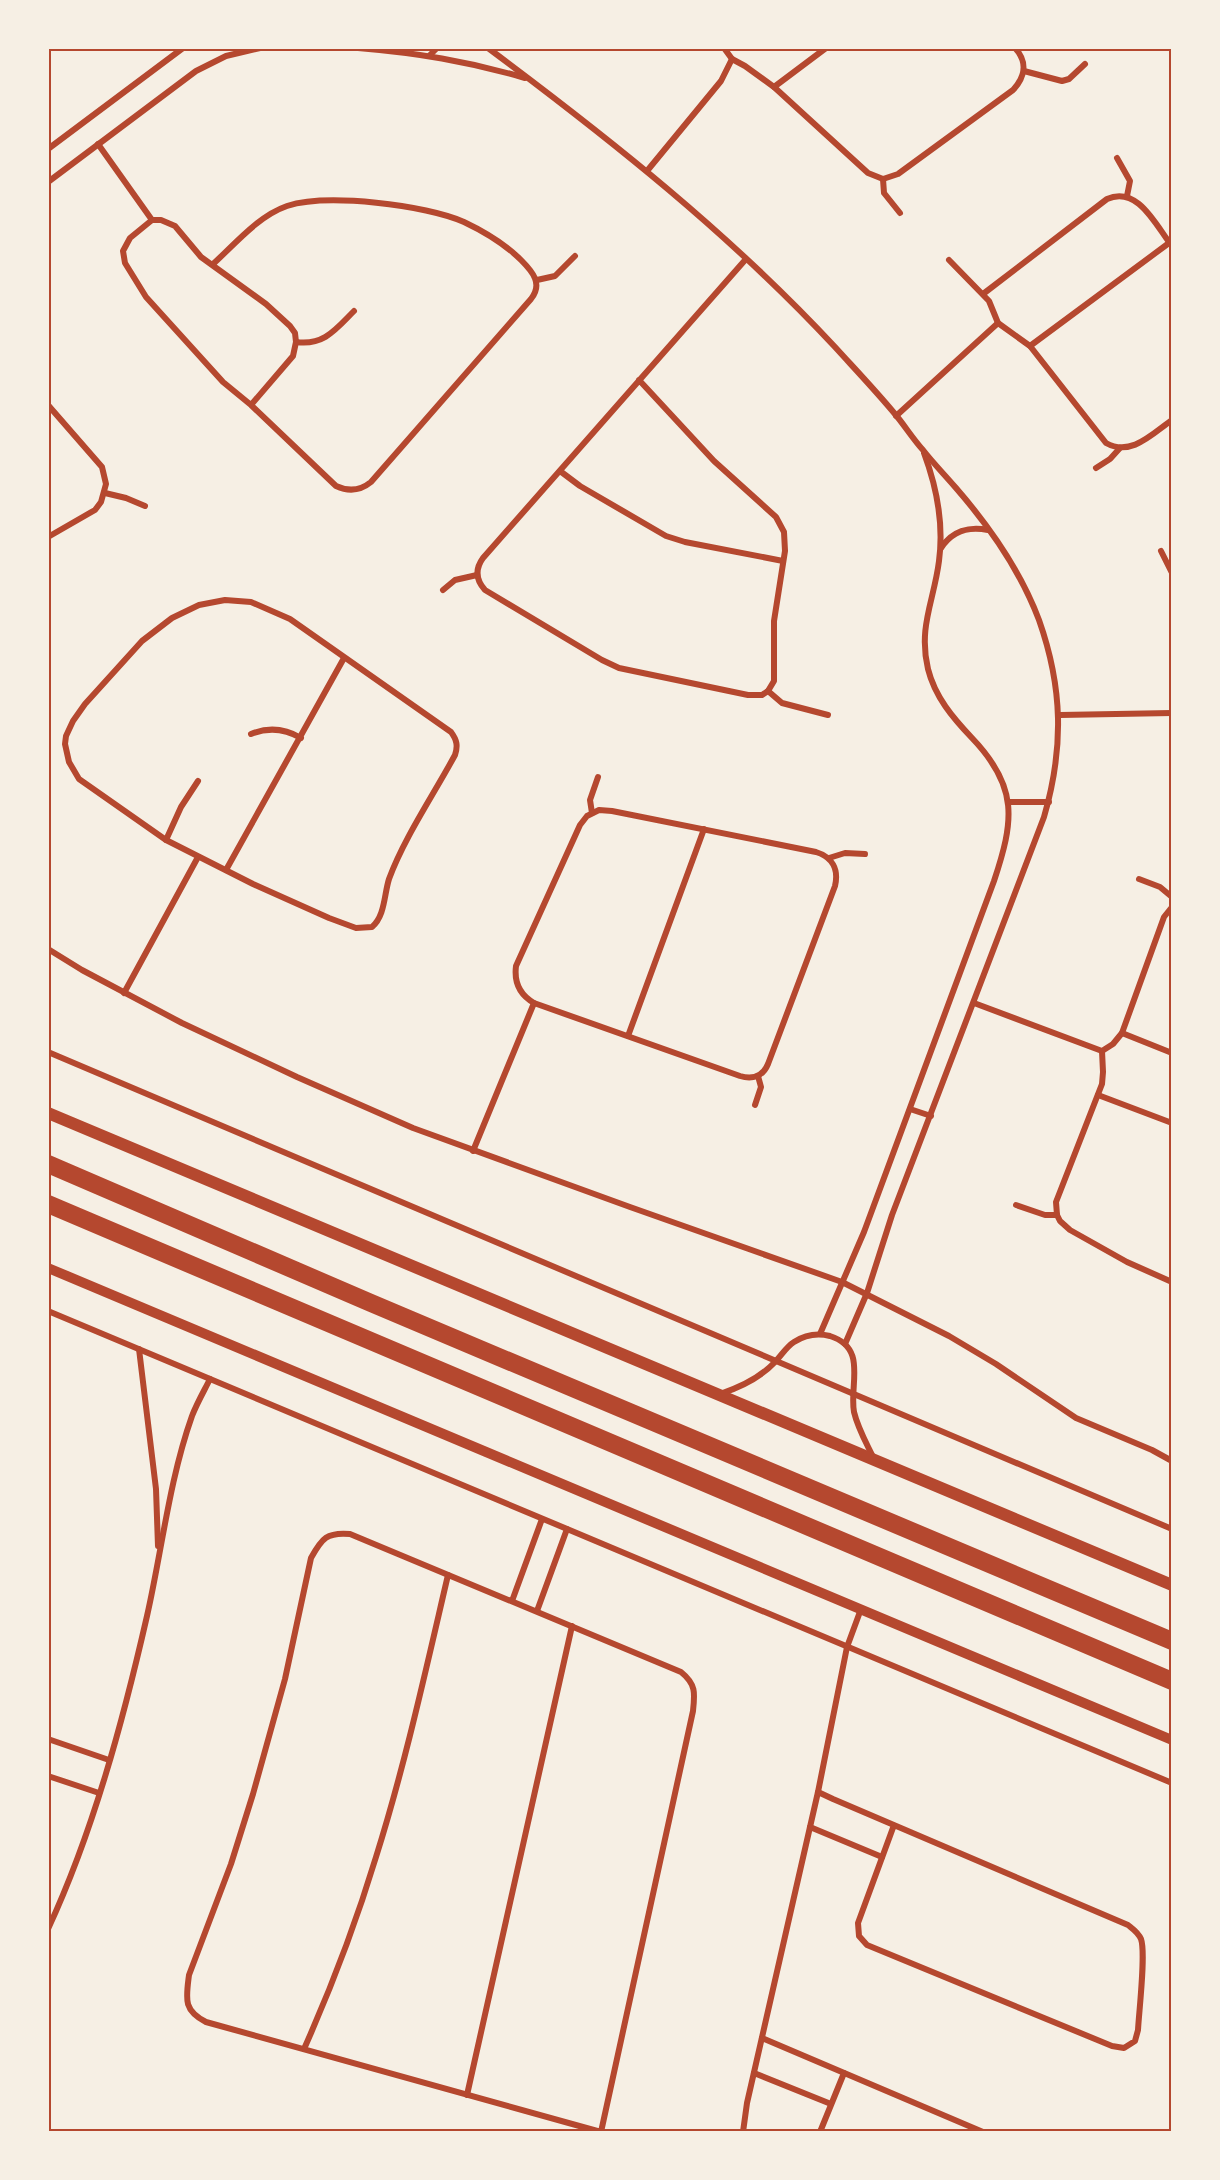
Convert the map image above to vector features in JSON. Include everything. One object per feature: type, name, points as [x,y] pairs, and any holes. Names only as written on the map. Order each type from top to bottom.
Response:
[{"type":"highway","points":[[48,1164],[1172,1641]]},
{"type":"highway","points":[[48,1204],[1172,1681]]},
{"type":"main road","points":[[48,1113],[1172,1585]]},
{"type":"street","points":[[48,149],[183,48]]},
{"type":"street","points":[[48,182],[196,70],[235,50],[260,48]]},
{"type":"street","points":[[358,48],[430,55],[531,80]]},
{"type":"street","points":[[430,55],[437,48]]},
{"type":"street","points":[[488,48],[647,171],[746,259],[832,344],[896,416],[988,530],[1018,575],[1039,621],[1053,673],[1060,715],[1059,745],[1049,802],[1039,835],[892,1215],[867,1293],[845,1344]]},
{"type":"street","points":[[724,48],[732,59],[774,87],[868,173],[883,180],[898,174],[1013,90],[1022,78],[1024,70],[1021,56],[1015,48]]},
{"type":"street","points":[[774,87],[826,48]]},
{"type":"street","points":[[647,171],[721,81],[732,59]]},
{"type":"street","points":[[1024,70],[1062,81],[1069,79],[1085,64]]},
{"type":"street","points":[[98,144],[152,220]]},
{"type":"street","points":[[1117,158],[1130,181],[1127,196]]},
{"type":"street","points":[[883,180],[884,193],[900,213]]},
{"type":"street","points":[[983,294],[1107,199],[1114,196],[1127,196],[1138,202],[1171,244],[1030,346]]},
{"type":"street","points":[[212,265],[258,223],[279,209],[296,204],[350,202],[427,211],[463,222],[514,253],[537,280],[537,288],[531,299],[370,482],[360,489],[348,490],[336,486],[252,405],[223,382],[146,297],[127,268],[123,257],[130,238],[152,220],[161,220],[175,226],[192,247],[212,265],[266,303],[290,326],[296,342],[292,356],[252,405]]},
{"type":"street","points":[[537,280],[555,276],[575,256]]},
{"type":"street","points":[[639,381],[714,460],[776,517],[784,532],[783,561],[774,621],[774,681],[768,691],[755,696],[619,668],[485,590],[478,581],[477,575],[477,569],[483,558],[746,259]]},
{"type":"street","points":[[949,260],[983,294],[993,309],[998,324],[1030,346],[1100,437],[1112,446],[1120,448],[1135,446],[1172,420]]},
{"type":"street","points":[[296,342],[324,340],[332,335],[354,311]]},
{"type":"street","points":[[896,416],[998,324]]},
{"type":"street","points":[[48,405],[102,467],[105,475],[105,493],[95,510],[48,537]]},
{"type":"street","points":[[1096,468],[1110,459],[1120,448]]},
{"type":"street","points":[[820,1334],[864,1232],[910,1109],[1001,860],[1009,826],[1009,802],[996,769],[943,703],[929,671],[925,629],[940,552],[940,519],[937,499],[923,450]]},
{"type":"street","points":[[560,471],[580,486],[666,536],[685,542],[783,561]]},
{"type":"street","points":[[105,493],[145,506]]},
{"type":"street","points":[[940,552],[949,538],[963,530],[971,528],[988,530]]},
{"type":"street","points":[[1161,551],[1172,573]]},
{"type":"street","points":[[443,590],[456,580],[477,575]]},
{"type":"street","points":[[238,600],[264,606],[291,619],[344,658],[451,732],[458,744],[455,755],[397,861],[389,880],[380,918],[367,928],[347,925],[166,840],[80,779],[73,771],[66,753],[66,736],[85,704],[142,642],[172,618],[199,605],[238,600]]},
{"type":"street","points":[[226,870],[344,658]]},
{"type":"street","points":[[768,691],[782,703],[828,715]]},
{"type":"street","points":[[1060,715],[1172,713]]},
{"type":"street","points":[[250,734],[265,729],[278,729],[300,738]]},
{"type":"street","points":[[592,813],[590,800],[598,777]]},
{"type":"street","points":[[166,840],[181,807],[198,781]]},
{"type":"street","points":[[1009,802],[1049,802]]},
{"type":"street","points":[[612,810],[705,829],[816,852],[829,858],[836,871],[835,886],[766,1069],[752,1078],[740,1076],[534,1004],[518,987],[515,973],[516,966],[580,825],[592,813],[612,810]]},
{"type":"street","points":[[628,1036],[705,829]]},
{"type":"street","points":[[829,858],[845,853],[865,854]]},
{"type":"street","points":[[124,993],[198,857]]},
{"type":"street","points":[[1139,879],[1160,887],[1172,897]]},
{"type":"street","points":[[1102,1051],[1113,1044],[1122,1033],[1164,917],[1172,907]]},
{"type":"street","points":[[48,949],[124,993],[297,1077],[413,1128],[867,1293],[949,1336],[996,1364],[1076,1418],[1152,1450],[1172,1461]]},
{"type":"street","points":[[974,1003],[1102,1051]]},
{"type":"street","points":[[473,1151],[534,1004]]},
{"type":"street","points":[[1122,1033],[1172,1053]]},
{"type":"street","points":[[1102,1051],[1103,1072],[1098,1095],[1056,1202],[1057,1215],[1064,1226],[1098,1247],[1172,1282]]},
{"type":"street","points":[[48,1052],[1172,1529]]},
{"type":"street","points":[[755,1105],[761,1087],[758,1076]]},
{"type":"street","points":[[1098,1095],[1172,1123]]},
{"type":"street","points":[[910,1109],[931,1116]]},
{"type":"street","points":[[1016,1204],[1045,1215],[1057,1215]]},
{"type":"street","points":[[48,1268],[1172,1740]]},
{"type":"street","points":[[48,1311],[1172,1783]]},
{"type":"street","points":[[718,1395],[754,1380],[794,1342],[802,1338],[820,1334],[833,1338],[845,1344],[850,1351],[855,1366],[854,1410],[859,1428],[876,1462]]},
{"type":"street","points":[[140,1349],[156,1489],[158,1557]]},
{"type":"street","points":[[48,1929],[90,1822],[109,1760],[148,1615],[180,1454],[193,1414],[210,1379]]},
{"type":"street","points":[[512,1601],[542,1519]]},
{"type":"street","points":[[537,1611],[567,1529]]},
{"type":"street","points":[[335,1533],[350,1534],[512,1601],[681,1672],[690,1679],[695,1697],[601,2132],[206,2022],[195,2016],[188,2007],[189,1976],[231,1864],[268,1744],[285,1679],[311,1558],[319,1544],[327,1536],[335,1533]]},
{"type":"street","points":[[304,2049],[349,1941],[377,1856],[420,1694],[448,1575]]},
{"type":"street","points":[[743,2132],[744,2118],[818,1792],[847,1647],[861,1610]]},
{"type":"street","points":[[466,2095],[572,1626]]},
{"type":"street","points":[[48,1739],[109,1760]]},
{"type":"street","points":[[48,1776],[99,1793]]},
{"type":"street","points":[[818,1792],[1128,1925],[1139,1934],[1143,1948],[1138,2030],[1131,2045],[1124,2048],[1112,2046],[872,1947],[860,1936],[858,1923],[894,1825]]},
{"type":"street","points":[[810,1827],[882,1857]]},
{"type":"street","points":[[762,2038],[983,2132]]},
{"type":"street","points":[[754,2073],[831,2104]]},
{"type":"street","points":[[820,2132],[844,2073]]}]
